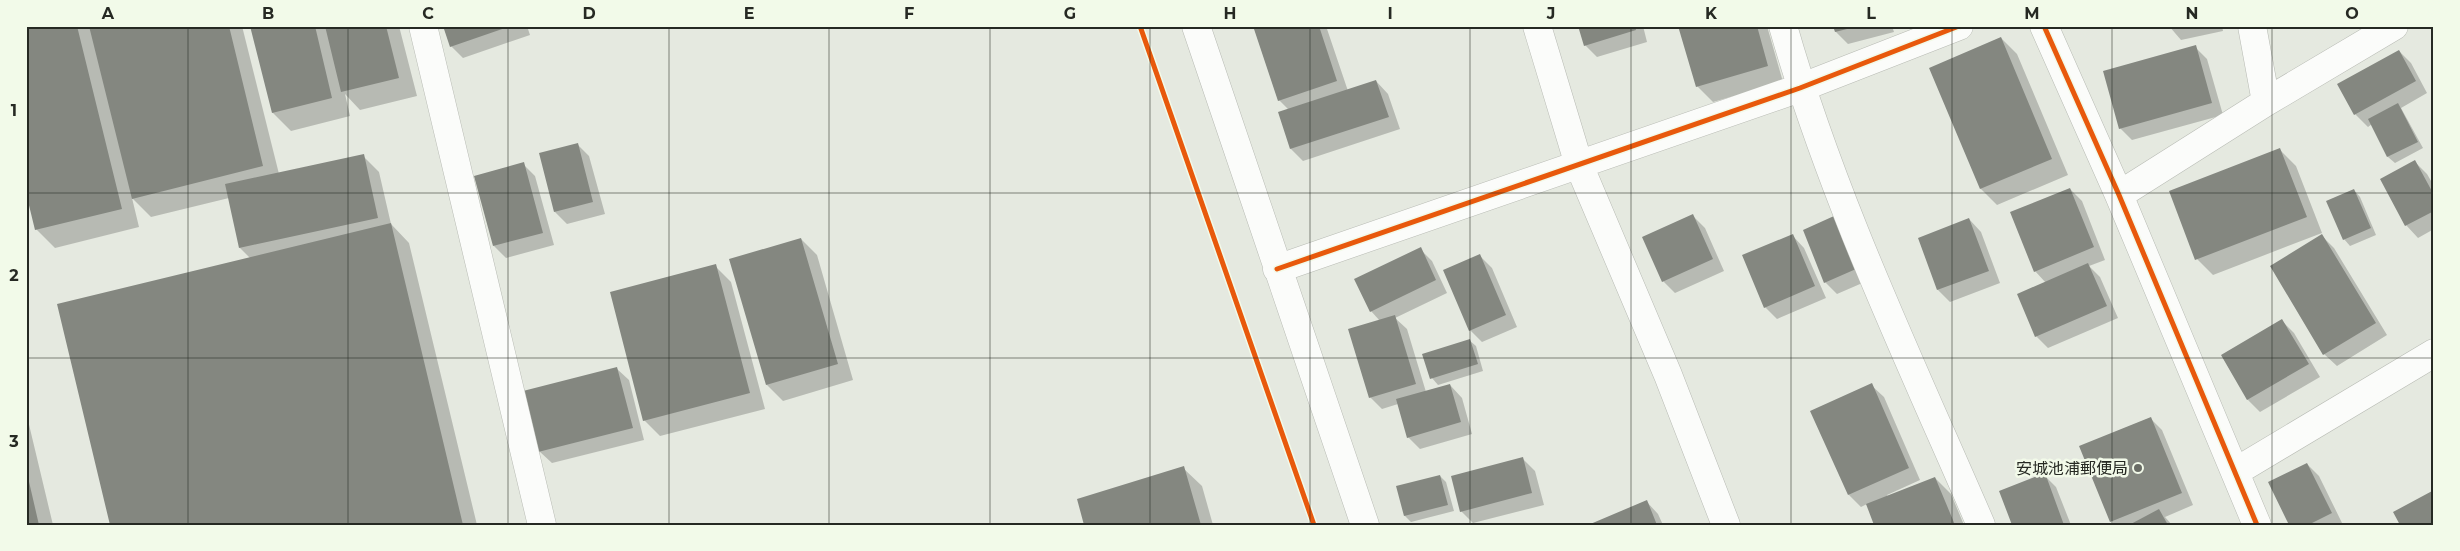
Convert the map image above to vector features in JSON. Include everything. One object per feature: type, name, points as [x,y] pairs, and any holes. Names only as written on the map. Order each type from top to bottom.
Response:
[{"type":"street","points":[[423,26],[542,525]]},
{"type":"street","points":[[1196,26],[1277,270],[1365,525]]},
{"type":"street","points":[[1537,26],[1579,165],[1668,375],[1726,525]]},
{"type":"street","points":[[1783,26],[1800,88],[1840,197],[1981,525]]},
{"type":"street","points":[[1277,270],[1800,88],[1959,26]]},
{"type":"street","points":[[2044,26],[2119,195],[2257,525]]},
{"type":"street","points":[[2252,26],[2266,102]]},
{"type":"street","points":[[2119,195],[2266,102],[2394,26]]},
{"type":"street","points":[[2235,472],[2434,353]]},
{"type":"building","points":[[26,26],[77,26],[122,209],[35,230],[26,193]]},
{"type":"building","points":[[89,26],[229,26],[263,166],[132,199]]},
{"type":"building","points":[[250,26],[315,26],[332,98],[272,113]]},
{"type":"building","points":[[325,26],[386,26],[399,78],[341,92]]},
{"type":"building","points":[[443,26],[508,26],[508,27],[450,47]]},
{"type":"building","points":[[1253,26],[1319,26],[1337,81],[1278,101]]},
{"type":"building","points":[[1578,26],[1635,26],[1636,30],[1584,46]]},
{"type":"building","points":[[1678,26],[1757,26],[1768,66],[1696,87]]},
{"type":"building","points":[[1833,26],[1855,26],[1855,27],[1835,32]]},
{"type":"building","points":[[2001,37],[2052,159],[1980,189],[1929,68]]},
{"type":"building","points":[[2196,45],[2212,103],[2119,129],[2103,71]]},
{"type":"building","points":[[2399,50],[2416,81],[2354,115],[2337,84]]},
{"type":"building","points":[[1376,80],[1389,117],[1290,149],[1278,112]]},
{"type":"building","points":[[2398,103],[2418,142],[2387,157],[2368,119]]},
{"type":"building","points":[[578,143],[593,202],[554,212],[539,153]]},
{"type":"building","points":[[2280,148],[2307,217],[2195,260],[2169,191]]},
{"type":"building","points":[[364,154],[378,218],[239,248],[225,184]]},
{"type":"building","points":[[2415,160],[2434,195],[2434,211],[2405,226],[2380,179]]},
{"type":"building","points":[[524,162],[543,233],[493,246],[474,176]]},
{"type":"building","points":[[2070,188],[2094,247],[2034,272],[2010,212]]},
{"type":"building","points":[[2354,189],[2371,228],[2343,240],[2326,201]]},
{"type":"building","points":[[1693,214],[1713,259],[1662,282],[1642,237]]},
{"type":"building","points":[[1834,216],[1856,269],[1824,283],[1803,230]]},
{"type":"building","points":[[1969,218],[1989,271],[1937,290],[1918,238]]},
{"type":"building","points":[[391,223],[463,525],[110,525],[57,304]]},
{"type":"building","points":[[1793,234],[1815,286],[1764,308],[1742,255]]},
{"type":"building","points":[[2322,234],[2376,323],[2323,355],[2270,266]]},
{"type":"building","points":[[801,238],[838,364],[766,385],[729,259]]},
{"type":"building","points":[[1421,247],[1436,280],[1370,312],[1354,279]]},
{"type":"building","points":[[1480,254],[1506,315],[1469,331],[1443,270]]},
{"type":"building","points":[[2088,263],[2107,306],[2035,337],[2017,294]]},
{"type":"building","points":[[716,264],[750,393],[643,421],[610,292]]},
{"type":"building","points":[[1395,315],[1416,384],[1369,398],[1348,329]]},
{"type":"building","points":[[2282,319],[2309,364],[2247,400],[2221,355]]},
{"type":"building","points":[[1470,339],[1478,364],[1430,379],[1422,354]]},
{"type":"building","points":[[617,367],[633,428],[538,452],[523,391]]},
{"type":"building","points":[[1872,383],[1909,468],[1848,495],[1810,411]]},
{"type":"building","points":[[1450,384],[1461,422],[1407,438],[1396,399]]},
{"type":"building","points":[[2151,417],[2182,493],[2110,522],[2079,446]]},
{"type":"building","points":[[1523,457],[1532,493],[1460,512],[1451,476]]},
{"type":"building","points":[[2307,463],[2332,513],[2308,525],[2289,525],[2268,482]]},
{"type":"building","points":[[1184,466],[1201,525],[1084,525],[1077,499]]},
{"type":"building","points":[[27,473],[39,525],[26,525]]},
{"type":"building","points":[[2045,473],[2064,525],[2012,525],[1999,491]]},
{"type":"building","points":[[1440,475],[1448,505],[1404,516],[1396,486]]},
{"type":"building","points":[[1935,477],[1955,525],[1874,525],[1866,504]]},
{"type":"building","points":[[2434,490],[2434,525],[2400,525],[2393,512]]},
{"type":"building","points":[[1647,500],[1657,525],[1588,525]]},
{"type":"building","points":[[2159,509],[2168,525],[2129,525]]},
{"type":"cycle path","points":[[1140,26],[1314,525]]},
{"type":"cycle path","points":[[1277,269],[1800,88],[1959,26]]},
{"type":"cycle path","points":[[2044,26],[2119,195],[2257,525]]},
{"type":"place","name":"安城池浦郵便局","points":[[2138,468]]}]
